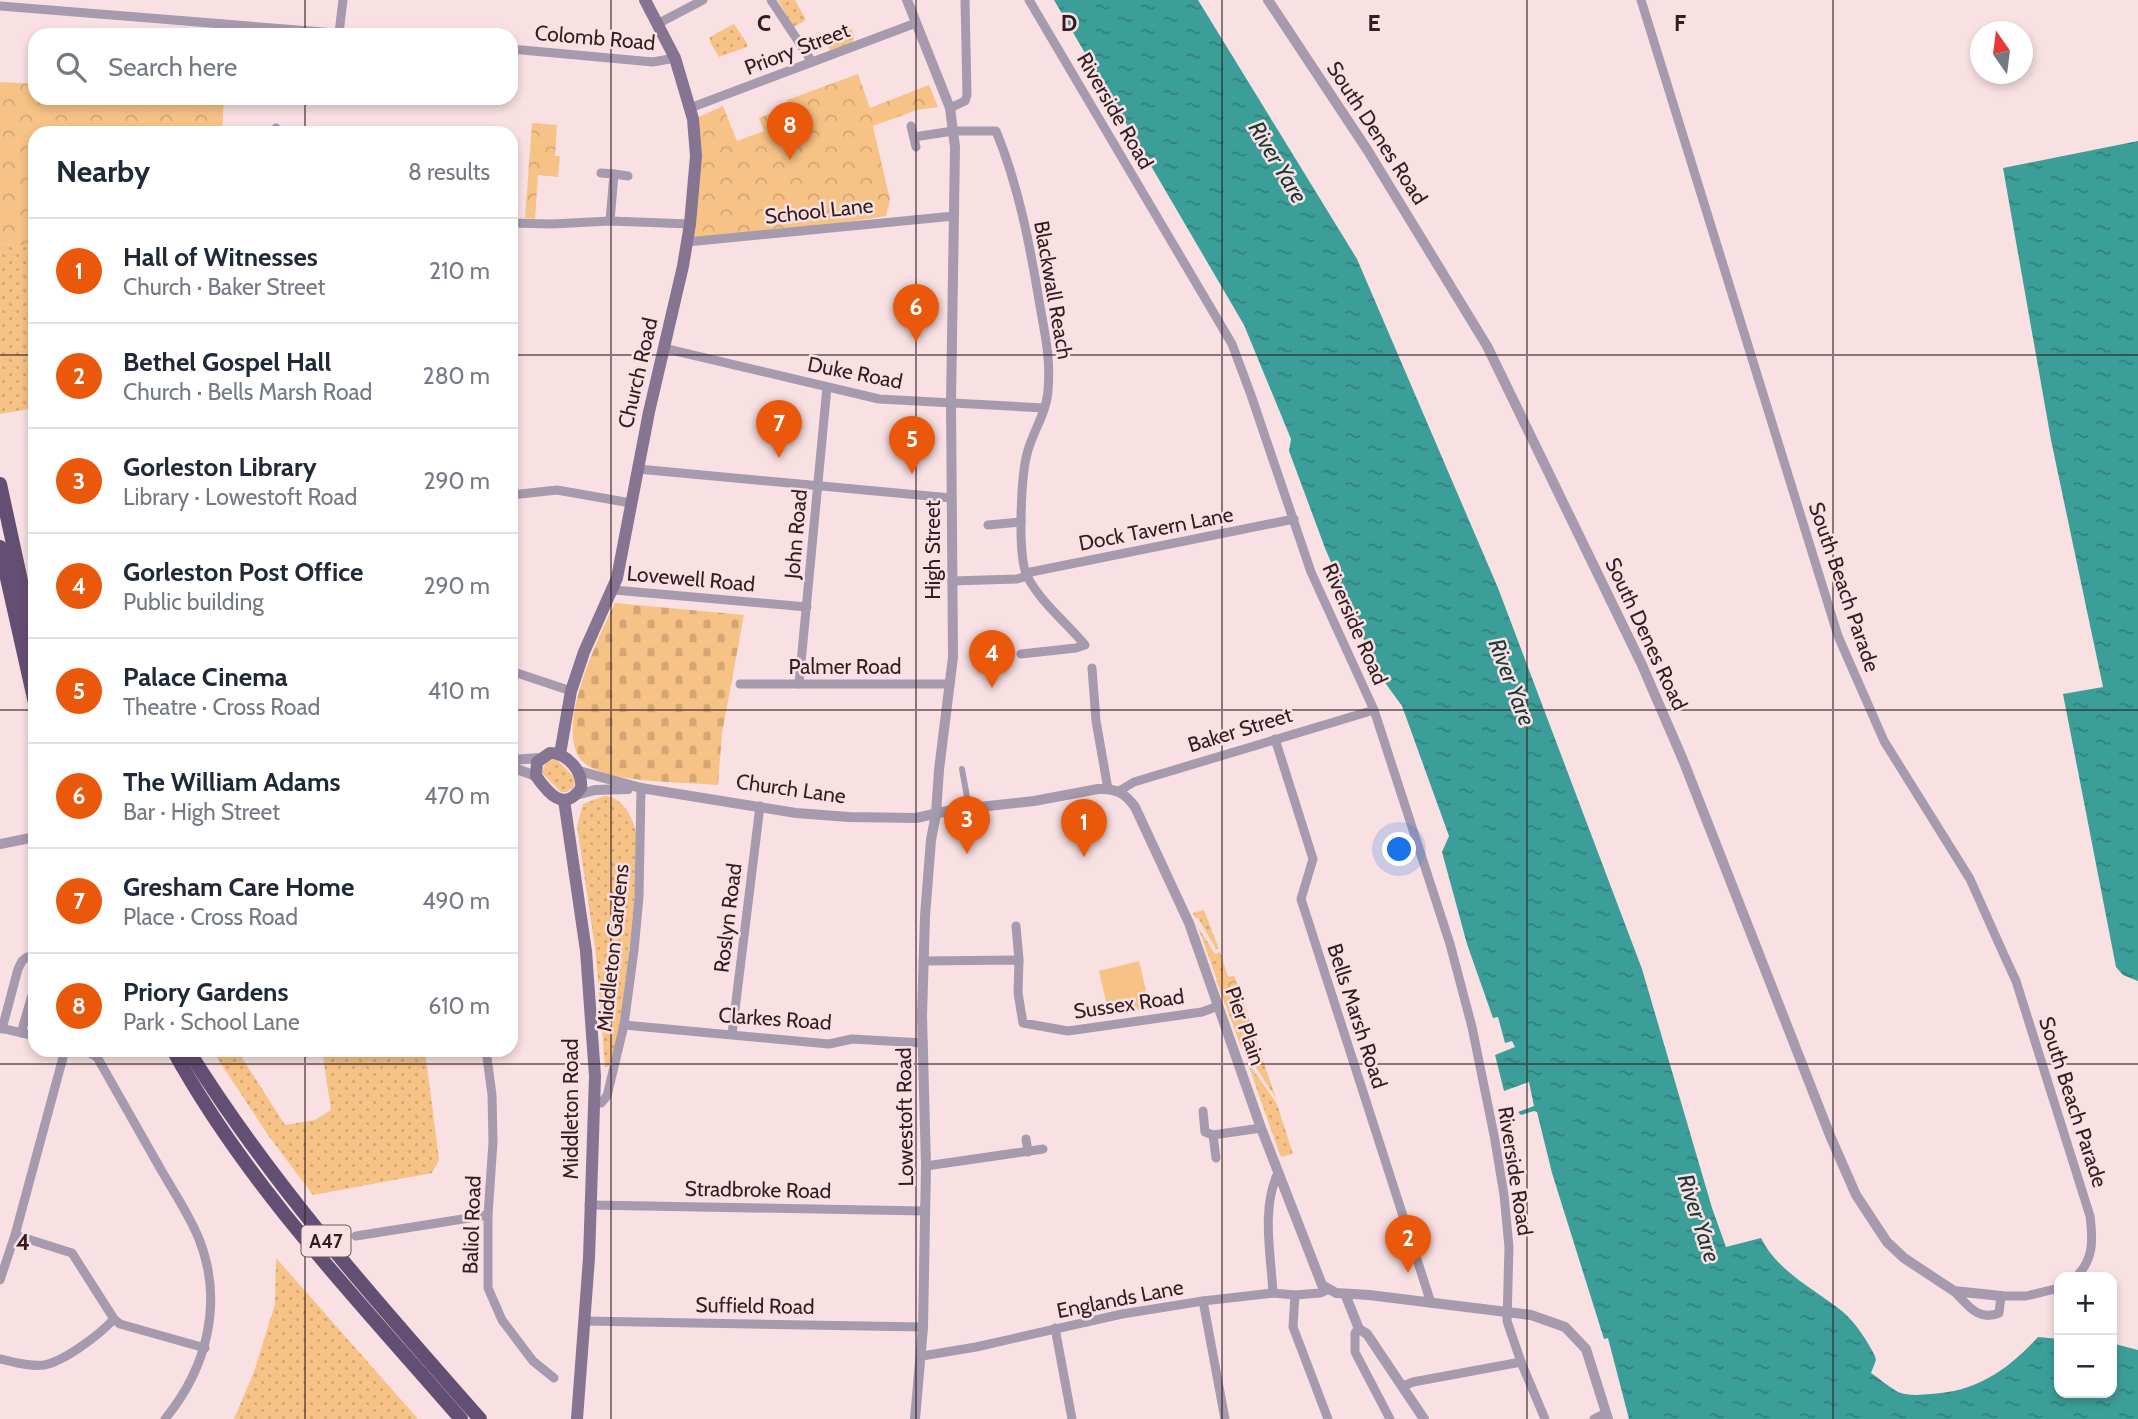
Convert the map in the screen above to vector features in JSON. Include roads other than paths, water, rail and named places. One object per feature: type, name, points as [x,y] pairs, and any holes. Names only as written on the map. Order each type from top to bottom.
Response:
[{"type":"highway","points":[[0,484],[28,613]]},
{"type":"highway","points":[[0,547],[28,672]]},
{"type":"highway","name":"A47","points":[[177,1057],[210,1110],[258,1178],[310,1244],[461,1419]]},
{"type":"highway","name":"A47","points":[[192,1057],[220,1102],[268,1169],[349,1269],[480,1419]]},
{"type":"main road","name":"Church Road","points":[[560,754],[570,691],[584,652],[614,590],[690,224],[696,141],[690,108],[675,58],[645,0]]},
{"type":"main road","points":[[560,754],[550,753],[540,758],[535,768],[536,776],[550,793],[564,800]]},
{"type":"main road","name":"Church Lane","points":[[560,754],[579,771]]},
{"type":"main road","points":[[576,795],[581,788],[579,771]]},
{"type":"main road","name":"Church Lane","points":[[564,800],[576,795]]},
{"type":"main road","name":"Middleton Road","points":[[564,800],[586,951],[595,1103],[585,1321],[577,1419]]},
{"type":"street","points":[[339,28],[342,0]]},
{"type":"street","points":[[663,21],[703,0]]},
{"type":"street","points":[[771,0],[812,62]]},
{"type":"street","name":"High Street","points":[[907,0],[950,108],[953,131],[953,657],[936,814]]},
{"type":"street","points":[[950,108],[965,101],[968,95],[965,0]]},
{"type":"street","name":"Riverside Road","points":[[1030,0],[1232,344],[1311,572],[1374,710],[1429,874],[1472,1027],[1504,1195],[1509,1247],[1507,1321],[1545,1419]]},
{"type":"street","name":"South Denes Road","points":[[1268,0],[1368,151],[1493,359],[1642,665],[1683,760],[1831,1138],[1856,1195],[1887,1242],[1904,1258],[1954,1291],[1977,1314],[1986,1316],[1999,1313],[2001,1296],[1954,1291]]},
{"type":"street","name":"South Beach Parade","points":[[1641,0],[1838,636],[1884,741],[1970,878],[2016,981],[2090,1216],[2094,1242],[2090,1256],[2079,1272]]},
{"type":"street","points":[[0,6],[276,28]]},
{"type":"street","name":"Priory Street","points":[[690,108],[916,23]]},
{"type":"street","name":"Colomb Road","points":[[518,50],[653,62],[675,58]]},
{"type":"street","points":[[911,126],[916,147]]},
{"type":"street","name":"Blackwall Reach","points":[[953,131],[993,130],[1010,164],[1032,255],[1049,361],[1044,408],[1023,470],[1021,522],[1027,574],[1044,600],[1085,645],[1021,654]]},
{"type":"street","points":[[914,137],[953,131]]},
{"type":"street","points":[[601,173],[628,176]]},
{"type":"street","points":[[610,221],[614,174]]},
{"type":"street","name":"School Lane","points":[[687,242],[954,216]]},
{"type":"street","points":[[518,223],[610,221],[690,224]]},
{"type":"street","name":"Duke Road","points":[[663,348],[879,399],[1044,408]]},
{"type":"street","name":"John Road","points":[[799,684],[827,387]]},
{"type":"street","points":[[638,469],[951,498]]},
{"type":"street","points":[[518,494],[557,490],[631,503]]},
{"type":"street","name":"Dock Tavern Lane","points":[[952,581],[1017,579],[1027,574],[1294,519]]},
{"type":"street","points":[[988,525],[1021,522]]},
{"type":"street","name":"Lovewell Road","points":[[614,590],[807,607]]},
{"type":"street","points":[[1092,668],[1096,721],[1114,790]]},
{"type":"street","points":[[518,673],[570,691]]},
{"type":"street","name":"Palmer Road","points":[[740,684],[950,684]]},
{"type":"street","name":"Baker Street","points":[[936,814],[1114,790],[1275,738],[1374,710]]},
{"type":"street","name":"Bells Marsh Road","points":[[1275,738],[1313,859],[1301,899],[1432,1303]]},
{"type":"street","points":[[518,760],[540,758]]},
{"type":"street","points":[[962,769],[967,796]]},
{"type":"street","points":[[518,770],[536,776]]},
{"type":"street","name":"Church Lane","points":[[579,771],[641,788],[796,813],[916,818],[936,814]]},
{"type":"street","name":"Church Lane","points":[[576,795],[595,790],[641,788]]},
{"type":"street","name":"Middleton Gardens","points":[[595,1103],[601,1102],[607,1096],[624,1025],[639,897],[641,788]]},
{"type":"street","name":"Pier Plain","points":[[1114,790],[1128,797],[1135,807],[1189,923],[1261,1128],[1319,1280],[1327,1290]]},
{"type":"street","name":"Roslyn Road","points":[[732,1034],[760,806]]},
{"type":"street","name":"Lowestoft Road","points":[[915,1419],[922,1356],[926,1166],[923,961],[927,879],[936,814]]},
{"type":"street","points":[[0,844],[28,838]]},
{"type":"street","name":"Sussex Road","points":[[1016,926],[1018,993],[1023,1023],[1068,1031],[1202,1012],[1219,1006]]},
{"type":"street","points":[[28,957],[22,961],[18,969],[1,1028],[28,1034]]},
{"type":"street","points":[[923,961],[1019,960]]},
{"type":"street","points":[[21,1033],[28,1009]]},
{"type":"street","name":"Clarkes Road","points":[[624,1025],[829,1044],[852,1039],[923,1043]]},
{"type":"street","points":[[0,1280],[15,1235],[63,1057]]},
{"type":"street","points":[[98,1057],[200,1242],[210,1294],[210,1329],[205,1348],[197,1370],[177,1405],[165,1419]]},
{"type":"street","name":"Baliol Road","points":[[487,1057],[492,1095],[493,1142],[487,1277],[492,1298],[502,1320],[533,1361],[554,1378]]},
{"type":"street","points":[[1203,1111],[1205,1132],[1213,1135],[1261,1128]]},
{"type":"street","points":[[1213,1135],[1216,1158]]},
{"type":"street","points":[[1026,1139],[1028,1152]]},
{"type":"street","points":[[926,1166],[1043,1149]]},
{"type":"street","points":[[1273,1293],[1269,1190],[1278,1173]]},
{"type":"street","name":"Stradbroke Road","points":[[589,1205],[925,1210]]},
{"type":"street","points":[[356,1236],[488,1215]]},
{"type":"street","points":[[15,1235],[72,1253],[114,1319],[129,1329],[205,1348]]},
{"type":"street","points":[[2001,1296],[2026,1296],[2054,1289]]},
{"type":"street","points":[[1327,1290],[1508,1312],[1552,1321],[1565,1327],[1586,1349],[1607,1416],[1594,1419]]},
{"type":"street","name":"Englands Lane","points":[[922,1356],[1203,1301],[1273,1293],[1320,1293],[1327,1290]]},
{"type":"street","points":[[1345,1294],[1359,1329],[1367,1334],[1424,1419]]},
{"type":"street","points":[[1295,1295],[1293,1327],[1328,1419]]},
{"type":"street","points":[[1203,1301],[1225,1419]]},
{"type":"street","points":[[0,1359],[46,1365],[83,1346],[114,1319]]},
{"type":"street","name":"Suffield Road","points":[[585,1321],[923,1326]]},
{"type":"street","points":[[1055,1328],[1072,1419]]},
{"type":"street","points":[[1359,1329],[1355,1333],[1353,1344],[1355,1352],[1390,1419]]},
{"type":"street","points":[[1403,1386],[1521,1362]]},
{"type":"water","name":"River Yare","points":[[1054,0],[1198,0],[1357,259],[1498,588],[1642,969],[1712,1208],[1726,1247],[1761,1238],[1786,1270],[1852,1320],[1875,1356],[1871,1373],[1898,1392],[1914,1395],[1947,1392],[1977,1384],[2015,1360],[2038,1337],[2054,1339],[2054,1398],[2117,1398],[2117,1345],[2138,1350],[2138,1419],[1629,1419],[1608,1338],[1604,1339],[1552,1173],[1537,1112],[1521,1115],[1518,1112],[1534,1106],[1529,1082],[1504,1091],[1495,1055],[1515,1047],[1512,1041],[1505,1043],[1498,1017],[1493,1018],[1467,944],[1442,852],[1449,836],[1402,706],[1378,673],[1325,548],[1289,451],[1291,439],[1244,325]]},
{"type":"water","points":[[2138,141],[2138,981],[2123,975],[2116,967],[2063,694],[2103,687],[2051,440],[2003,168]]},
{"type":"place","name":"Priory Gardens","points":[[790,160]]},
{"type":"place","name":"The William Adams","points":[[916,342]]},
{"type":"place","name":"Gresham Care Home","points":[[779,458]]},
{"type":"place","name":"Palace Cinema","points":[[912,474]]},
{"type":"place","name":"Gorleston Post Office","points":[[992,688]]},
{"type":"place","name":"Gorleston Library","points":[[967,854]]},
{"type":"place","name":"Hall of Witnesses","points":[[1084,857]]},
{"type":"place","name":"Bethel Gospel Hall","points":[[1408,1273]]}]
